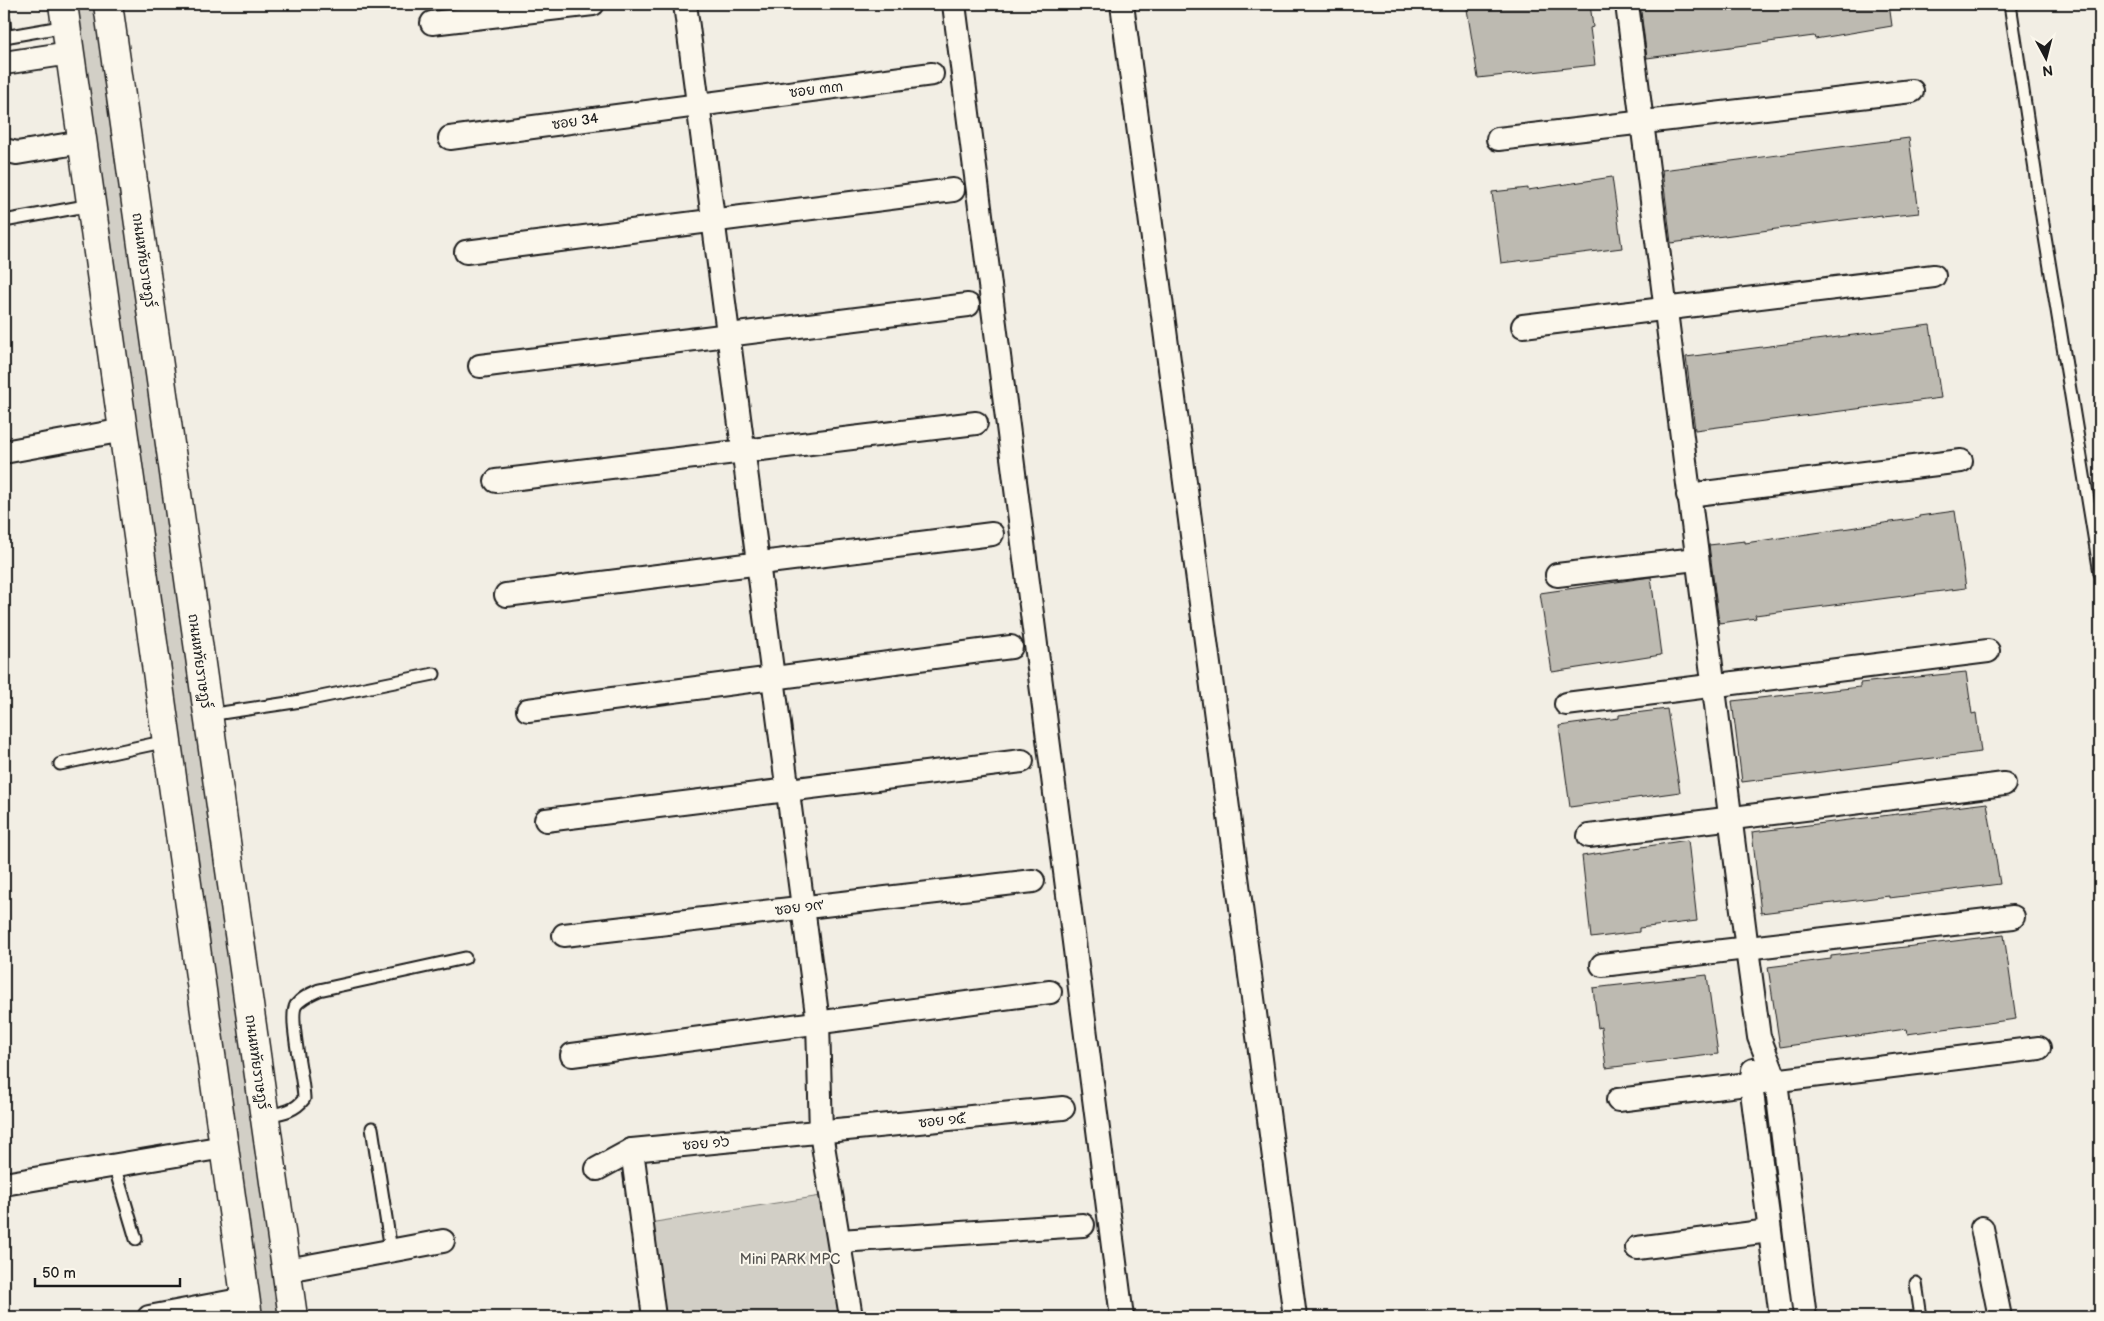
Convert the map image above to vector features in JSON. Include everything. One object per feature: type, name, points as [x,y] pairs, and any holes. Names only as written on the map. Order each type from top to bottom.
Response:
[{"type":"main road","name":"ถนนหทัยราษฎร์","points":[[114,5],[208,715],[293,1317]]},
{"type":"main road","points":[[65,15],[247,1308]]},
{"type":"street","points":[[432,23],[593,4]]},
{"type":"street","points":[[685,4],[700,104],[818,1022],[821,1133],[840,1240],[851,1317]]},
{"type":"street","points":[[954,4],[1122,1317]]},
{"type":"street","points":[[1122,4],[1296,1317]]},
{"type":"street","points":[[1627,4],[1747,949],[1759,1037],[1776,1081],[1805,1317]]},
{"type":"street","points":[[4,63],[70,53]]},
{"type":"street","name":"ซอย ๓๓","points":[[700,104],[932,74]]},
{"type":"street","points":[[1498,139],[1912,90]]},
{"type":"street","name":"ซอย 34","points":[[450,138],[700,104]]},
{"type":"street","points":[[4,150],[17,153],[82,142]]},
{"type":"street","points":[[466,252],[953,190]]},
{"type":"street","points":[[1523,326],[1934,276]]},
{"type":"street","points":[[480,366],[968,305]]},
{"type":"street","points":[[496,481],[976,423]]},
{"type":"street","points":[[4,452],[124,430]]},
{"type":"street","points":[[1688,496],[1961,461]]},
{"type":"street","points":[[506,595],[992,534]]},
{"type":"street","points":[[1557,575],[1696,559]]},
{"type":"street","points":[[528,710],[773,676],[1011,647]]},
{"type":"street","points":[[1566,704],[1988,651]]},
{"type":"street","points":[[546,820],[1022,761]]},
{"type":"street","points":[[1589,836],[2004,784]]},
{"type":"street","name":"ซอย ๑๙","points":[[564,935],[1033,881]]},
{"type":"street","points":[[1602,965],[2013,917]]},
{"type":"street","points":[[572,1055],[1050,992]]},
{"type":"street","points":[[1759,1037],[1751,1084],[1781,1317]]},
{"type":"street","points":[[1618,1100],[2039,1048]]},
{"type":"street","name":"ซอย ๑๕","points":[[821,1133],[1063,1108]]},
{"type":"street","name":"ซอย ๑๖","points":[[597,1169],[632,1150],[821,1133]]},
{"type":"street","points":[[4,1184],[224,1146]]},
{"type":"street","points":[[632,1150],[654,1317]]},
{"type":"street","points":[[840,1240],[1083,1225]]},
{"type":"street","points":[[1982,1228],[2000,1317]]},
{"type":"street","points":[[1637,1248],[1769,1232]]},
{"type":"street","points":[[287,1270],[443,1241]]},
{"type":"street","points":[[149,1317],[247,1308]]},
{"type":"lane","points":[[2010,4],[2045,237],[2100,573]]},
{"type":"lane","points":[[4,21],[4,37],[65,15]]},
{"type":"lane","points":[[4,221],[91,206]]},
{"type":"lane","points":[[208,715],[301,701],[434,674]]},
{"type":"lane","points":[[60,764],[167,741]]},
{"type":"lane","points":[[265,1116],[288,1112],[299,1105],[304,1099],[293,1020],[295,1007],[304,998],[319,990],[465,958]]},
{"type":"lane","points":[[372,1128],[391,1250]]},
{"type":"lane","points":[[114,1165],[136,1239]]},
{"type":"lane","points":[[1916,1283],[1921,1317]]},
{"type":"green space","points":[[74,4],[98,4],[284,1317],[259,1317]]},
{"type":"green space","name":"Mini PARK MPC","points":[[840,1193],[855,1317],[662,1317],[649,1223]]},
{"type":"building","points":[[1508,4],[1590,4],[1593,27],[1590,28],[1595,65],[1478,78],[1467,9]]},
{"type":"building","points":[[1640,4],[1805,4],[1805,8],[1837,4],[1889,4],[1892,26],[1815,39],[1814,36],[1647,58]]},
{"type":"building","points":[[1909,138],[1919,213],[1882,217],[1882,215],[1671,243],[1662,170]]},
{"type":"building","points":[[1612,177],[1622,248],[1501,263],[1492,192],[1528,188],[1528,190]]},
{"type":"building","points":[[1930,325],[1941,398],[1695,430],[1686,357]]},
{"type":"building","points":[[1955,511],[1966,588],[1755,615],[1756,618],[1719,623],[1709,545],[1745,541],[1745,543]]},
{"type":"building","points":[[1651,577],[1661,655],[1552,672],[1540,593]]},
{"type":"building","points":[[1966,672],[1972,714],[1976,713],[1981,752],[1742,782],[1732,701],[1860,687],[1860,683]]},
{"type":"building","points":[[1667,709],[1680,792],[1570,807],[1559,726],[1619,718],[1619,715]]},
{"type":"building","points":[[1987,803],[2000,884],[1761,913],[1752,832]]},
{"type":"building","points":[[1688,840],[1697,921],[1639,928],[1639,932],[1591,938],[1582,856]]},
{"type":"building","points":[[2004,935],[2016,1019],[1907,1034],[1906,1029],[1780,1047],[1768,967],[1831,959],[1831,956]]},
{"type":"building","points":[[1707,975],[1718,1054],[1606,1068],[1601,1027],[1598,1028],[1593,988]]}]
